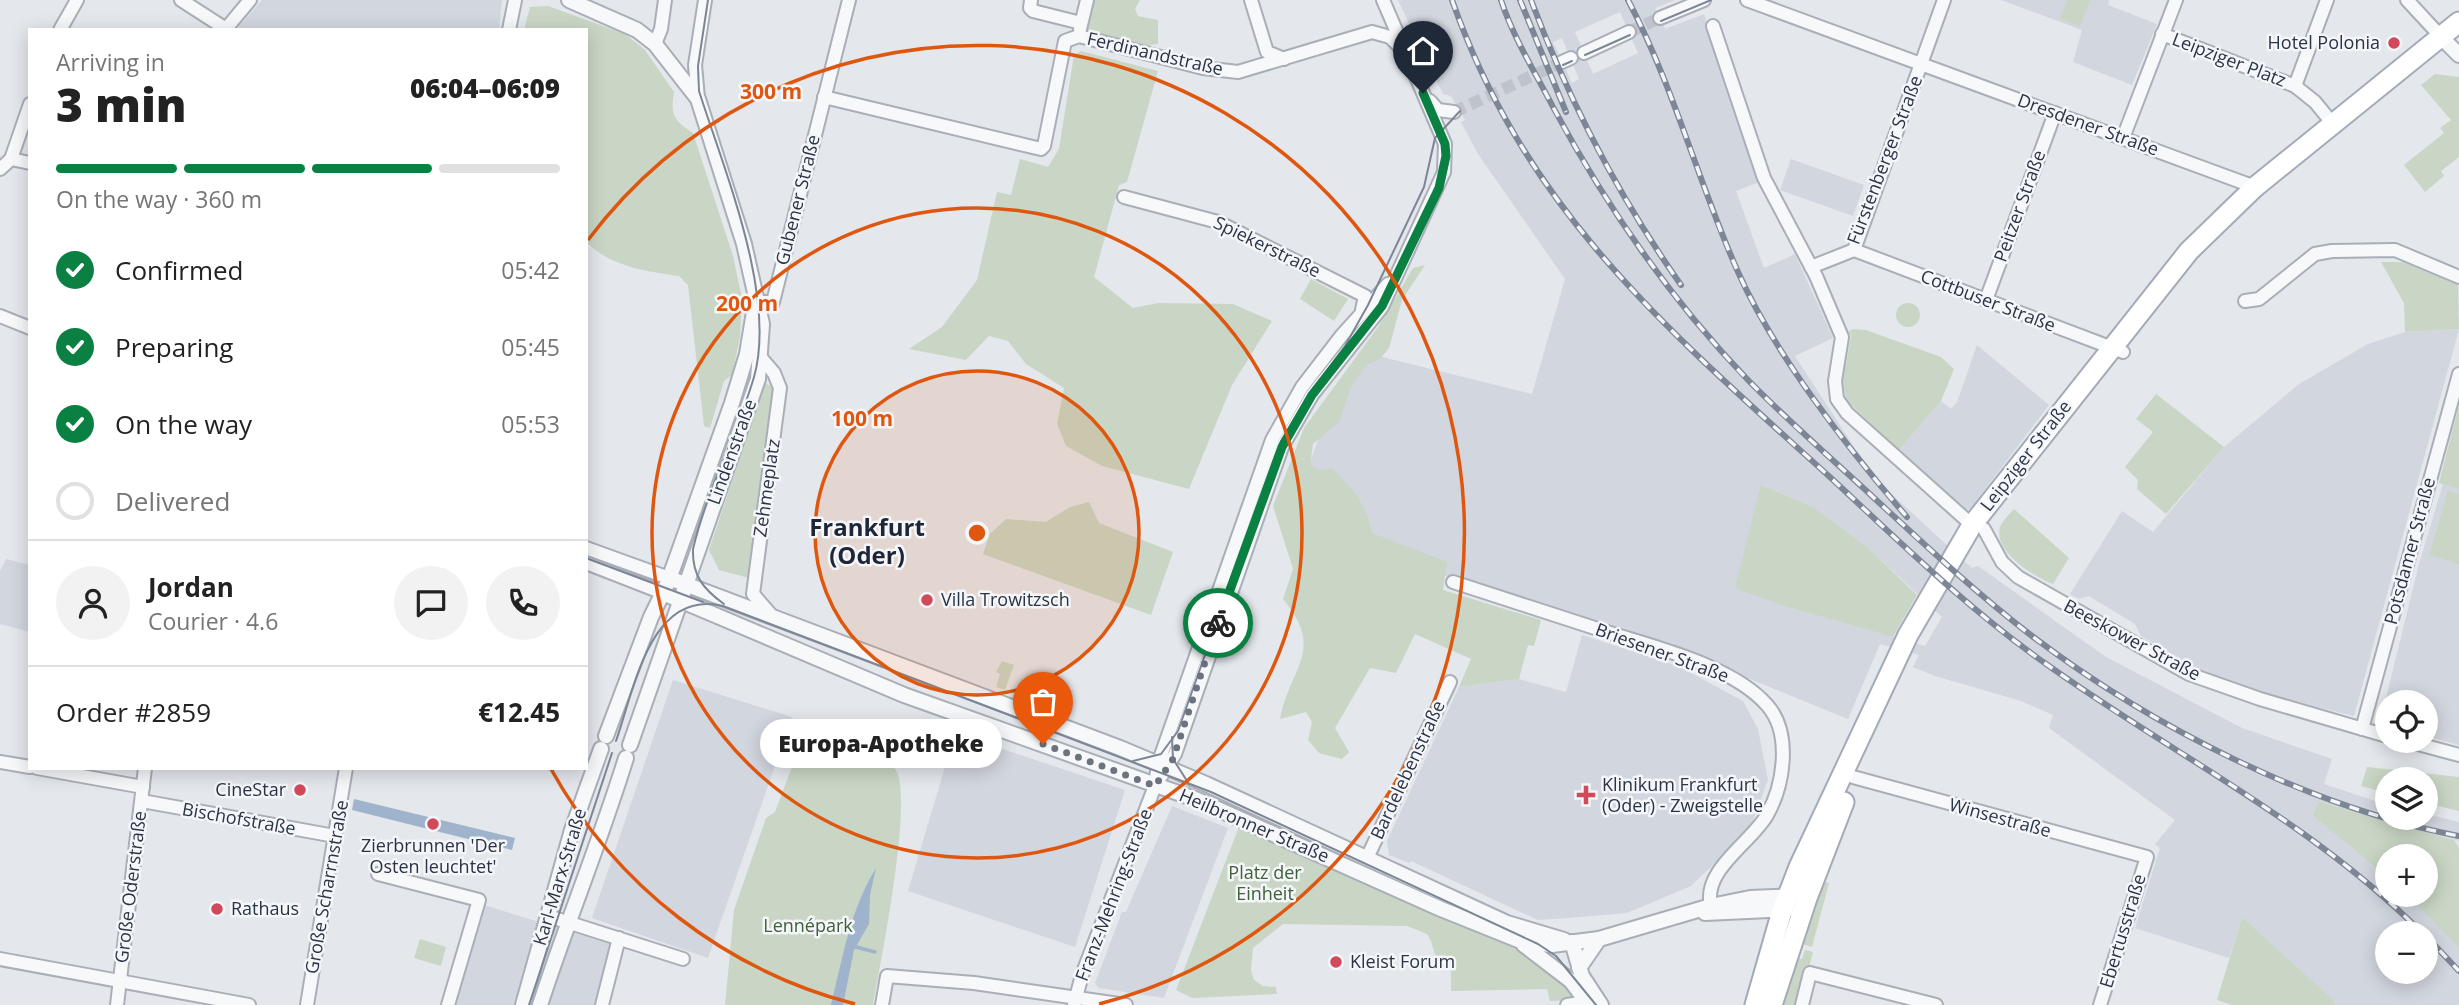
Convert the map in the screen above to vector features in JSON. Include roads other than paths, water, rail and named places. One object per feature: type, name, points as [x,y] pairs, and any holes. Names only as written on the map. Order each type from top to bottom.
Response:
[{"type":"main road","name":"Leipziger Straße","points":[[2117,349],[2236,221],[2452,43],[2459,22]]},
{"type":"main road","name":"Leipziger Straße","points":[[1755,1005],[1792,901],[1908,635],[1978,527],[2117,349],[2189,251],[2255,187],[2333,124],[2452,43]]},
{"type":"main road","name":"Leipziger Straße","points":[[1772,1005],[1792,901],[1918,637],[1978,527]]},
{"type":"street","points":[[61,28],[77,0]]},
{"type":"street","points":[[181,0],[224,28]]},
{"type":"street","points":[[227,28],[250,0]]},
{"type":"street","points":[[509,28],[515,0]]},
{"type":"street","points":[[569,0],[637,30],[655,44],[698,99]]},
{"type":"street","points":[[655,44],[662,29],[665,0]]},
{"type":"street","name":"Lindenstraße","points":[[679,599],[742,426],[762,359],[762,324],[744,244],[698,99],[695,65],[705,0]]},
{"type":"street","name":"Gubener Straße","points":[[756,302],[773,302],[849,0]]},
{"type":"street","points":[[1031,0],[1030,8],[1033,11],[1080,30],[1087,0]]},
{"type":"street","points":[[1251,0],[1268,52],[1286,59]]},
{"type":"street","points":[[1383,0],[1393,34],[1445,144]]},
{"type":"street","points":[[1660,18],[1704,0]]},
{"type":"street","name":"Dresdener Straße","points":[[1747,0],[2255,187]]},
{"type":"street","name":"Fürstenberger Straße","points":[[1811,267],[1854,250],[1944,0]]},
{"type":"street","name":"Leipziger Platz","points":[[2123,138],[2176,0]]},
{"type":"street","name":"Leipziger Platz","points":[[2295,86],[2328,0]]},
{"type":"street","points":[[2407,0],[2452,43]]},
{"type":"street","points":[[1713,26],[1765,178],[1811,267],[1842,337],[1835,380],[1837,399],[1847,413],[1978,527]]},
{"type":"street","name":"Ferdinandstraße","points":[[824,97],[1041,149],[1044,146],[1065,41],[1080,30],[1221,72],[1238,72],[1372,32],[1393,34]]},
{"type":"street","points":[[1584,53],[1629,32]]},
{"type":"street","name":"Leipziger Platz","points":[[2162,34],[2295,86],[2315,102],[2333,124]]},
{"type":"street","points":[[1163,766],[1282,447],[1312,395],[1382,306],[1439,188],[1446,156],[1447,121],[1454,112],[1438,110],[1423,93]]},
{"type":"street","points":[[0,169],[11,159],[28,110]]},
{"type":"street","name":"Peitzer Straße","points":[[1986,300],[2055,113]]},
{"type":"street","points":[[11,159],[28,163]]},
{"type":"street","name":"Spiekerstraße","points":[[1124,197],[1218,222],[1365,296],[1361,314]]},
{"type":"street","name":"Cottbuser Straße","points":[[1854,250],[2117,349]]},
{"type":"street","points":[[2245,301],[2259,299],[2315,254],[2332,251],[2395,250],[2459,277]]},
{"type":"street","points":[[1163,766],[1263,460],[1291,403],[1361,314],[1398,274]]},
{"type":"street","name":"Lindenstraße","points":[[663,593],[741,378],[756,302]]},
{"type":"street","points":[[1352,344],[1361,314]]},
{"type":"street","points":[[0,316],[28,327]]},
{"type":"street","name":"Zehmeplatz","points":[[762,359],[774,373],[780,388],[753,594],[772,616]]},
{"type":"street","name":"Potsdamer Straße","points":[[2361,729],[2459,374]]},
{"type":"street","name":"Beeskower Straße","points":[[1978,527],[2002,562],[2018,577],[2189,674],[2260,699],[2375,733]]},
{"type":"street","points":[[588,549],[669,578]]},
{"type":"street","points":[[588,564],[663,593]]},
{"type":"street","name":"Heilbronner Straße","points":[[669,578],[1011,705],[1163,766],[1507,923],[1572,942]]},
{"type":"street","name":"Briesener Straße","points":[[1453,582],[1684,658],[1736,681],[1769,707],[1780,735],[1783,763],[1780,786],[1759,829],[1715,876],[1709,896],[1711,906]]},
{"type":"street","name":"Heilbronner Straße","points":[[663,593],[904,695],[1236,816],[1510,938],[1545,944],[1599,939],[1711,906],[1792,901]]},
{"type":"street","name":"Karl-Marx-Straße","points":[[523,1005],[572,830],[603,742],[663,593]]},
{"type":"street","name":"Karl-Marx-Straße","points":[[540,1005],[567,921],[583,889],[679,599]]},
{"type":"street","name":"Bardelebenstraße","points":[[1367,858],[1450,682]]},
{"type":"street","points":[[2438,749],[2459,755]]},
{"type":"street","points":[[0,762],[28,767]]},
{"type":"street","name":"Franz-Mehring-Straße","points":[[1075,1001],[1163,766]]},
{"type":"street","points":[[48,770],[143,787]]},
{"type":"street","name":"Große Oderstraße","points":[[117,1005],[145,770]]},
{"type":"street","name":"Große Scharrnstraße","points":[[307,1005],[346,770]]},
{"type":"street","name":"Winsestraße","points":[[1853,777],[2147,857]]},
{"type":"street","name":"Bischofstraße","points":[[142,801],[335,836]]},
{"type":"street","name":"Ebertusstraße","points":[[2100,1005],[2147,857]]},
{"type":"street","points":[[377,874],[479,900],[448,1005]]},
{"type":"street","name":"Heilbronner Straße","points":[[1689,914],[1792,901]]},
{"type":"street","points":[[548,916],[683,959]]},
{"type":"street","points":[[603,1005],[618,938]]},
{"type":"street","points":[[1510,938],[1556,968],[1594,1003]]},
{"type":"street","points":[[1579,968],[1599,939]]},
{"type":"street","points":[[1556,968],[1556,956],[1561,947],[1572,942],[1579,968],[1594,1003]]},
{"type":"street","points":[[0,959],[248,1005]]},
{"type":"street","points":[[1802,1005],[1810,973],[1937,1005]]},
{"type":"street","points":[[883,1005],[887,976],[974,982],[1075,1001],[1126,1005]]},
{"type":"street","points":[[1567,1005],[1594,1003]]},
{"type":"water","name":"Zierbrunnen 'Der Osten leuchtet'","points":[[354,799],[515,838],[512,850],[352,810]]},
{"type":"water","points":[[876,868],[870,895],[869,924],[854,950],[843,1005],[831,1005],[854,917]]},
{"type":"waterway","points":[[856,947],[875,952]]},
{"type":"tunnel","points":[[1629,32],[1660,18]]},
{"type":"tunnel","points":[[1454,112],[1562,62]]},
{"type":"tram line","points":[[708,0],[698,66],[699,91],[744,233],[759,309],[759,345],[754,377],[706,505],[693,549],[694,566],[700,581],[724,604]]},
{"type":"tram line","points":[[1661,21],[1711,0]]},
{"type":"tram line","points":[[1585,55],[1630,35]]},
{"type":"tram line","points":[[1563,65],[1572,61]]},
{"type":"tram line","points":[[1133,761],[1161,754],[1178,731],[1281,441],[1310,393],[1345,346],[1368,305],[1424,187],[1435,138],[1460,111]]},
{"type":"tram line","points":[[588,559],[703,602]]},
{"type":"tram line","points":[[616,741],[639,671],[662,627],[678,612],[698,605],[723,606],[1211,792],[1538,944],[1556,956],[1596,1005]]},
{"type":"tram line","points":[[1172,737],[1173,759],[1189,784]]},
{"type":"tram line","points":[[529,1005],[612,753]]},
{"type":"railway","points":[[1452,0],[1483,76],[1520,144],[1562,206],[1609,264],[1714,371],[1991,623],[2096,699],[2289,824],[2335,857],[2409,921]]},
{"type":"railway","points":[[1501,0],[1525,54],[1573,143],[1617,215],[1692,317],[1778,410],[1971,586],[2011,620],[2079,670],[2129,702],[2235,760],[2347,806],[2459,836]]},
{"type":"railway","points":[[1520,0],[1566,112]]},
{"type":"railway","points":[[1531,0],[1562,75],[1597,147],[1637,218],[1681,285]]},
{"type":"railway","points":[[1628,0],[1659,67],[1724,238],[1753,303],[1814,399],[1907,517]]},
{"type":"railway","points":[[2438,949],[2459,971]]},
{"type":"place","name":"Hotel Polonia","points":[[2394,43]]},
{"type":"place","name":"Villa Trowitzsch","points":[[927,600]]},
{"type":"place","name":"Europa-Apotheke","points":[[1043,744]]},
{"type":"place","name":"CineStar","points":[[300,790]]},
{"type":"place","name":"Klinikum Frankfurt (Oder) - Zweigstelle","points":[[1586,795]]},
{"type":"place","name":"Zierbrunnen 'Der Osten leuchtet'","points":[[433,824]]},
{"type":"place","name":"Rathaus","points":[[217,909]]},
{"type":"place","name":"Kleist Forum","points":[[1336,962]]},
{"type":"district","name":"Frankfurt (Oder)","points":[[867,542]]},
{"type":"park label","name":"Platz der Einheit","points":[[1265,883]]},
{"type":"park label","name":"Lennépark","points":[[808,926]]}]
